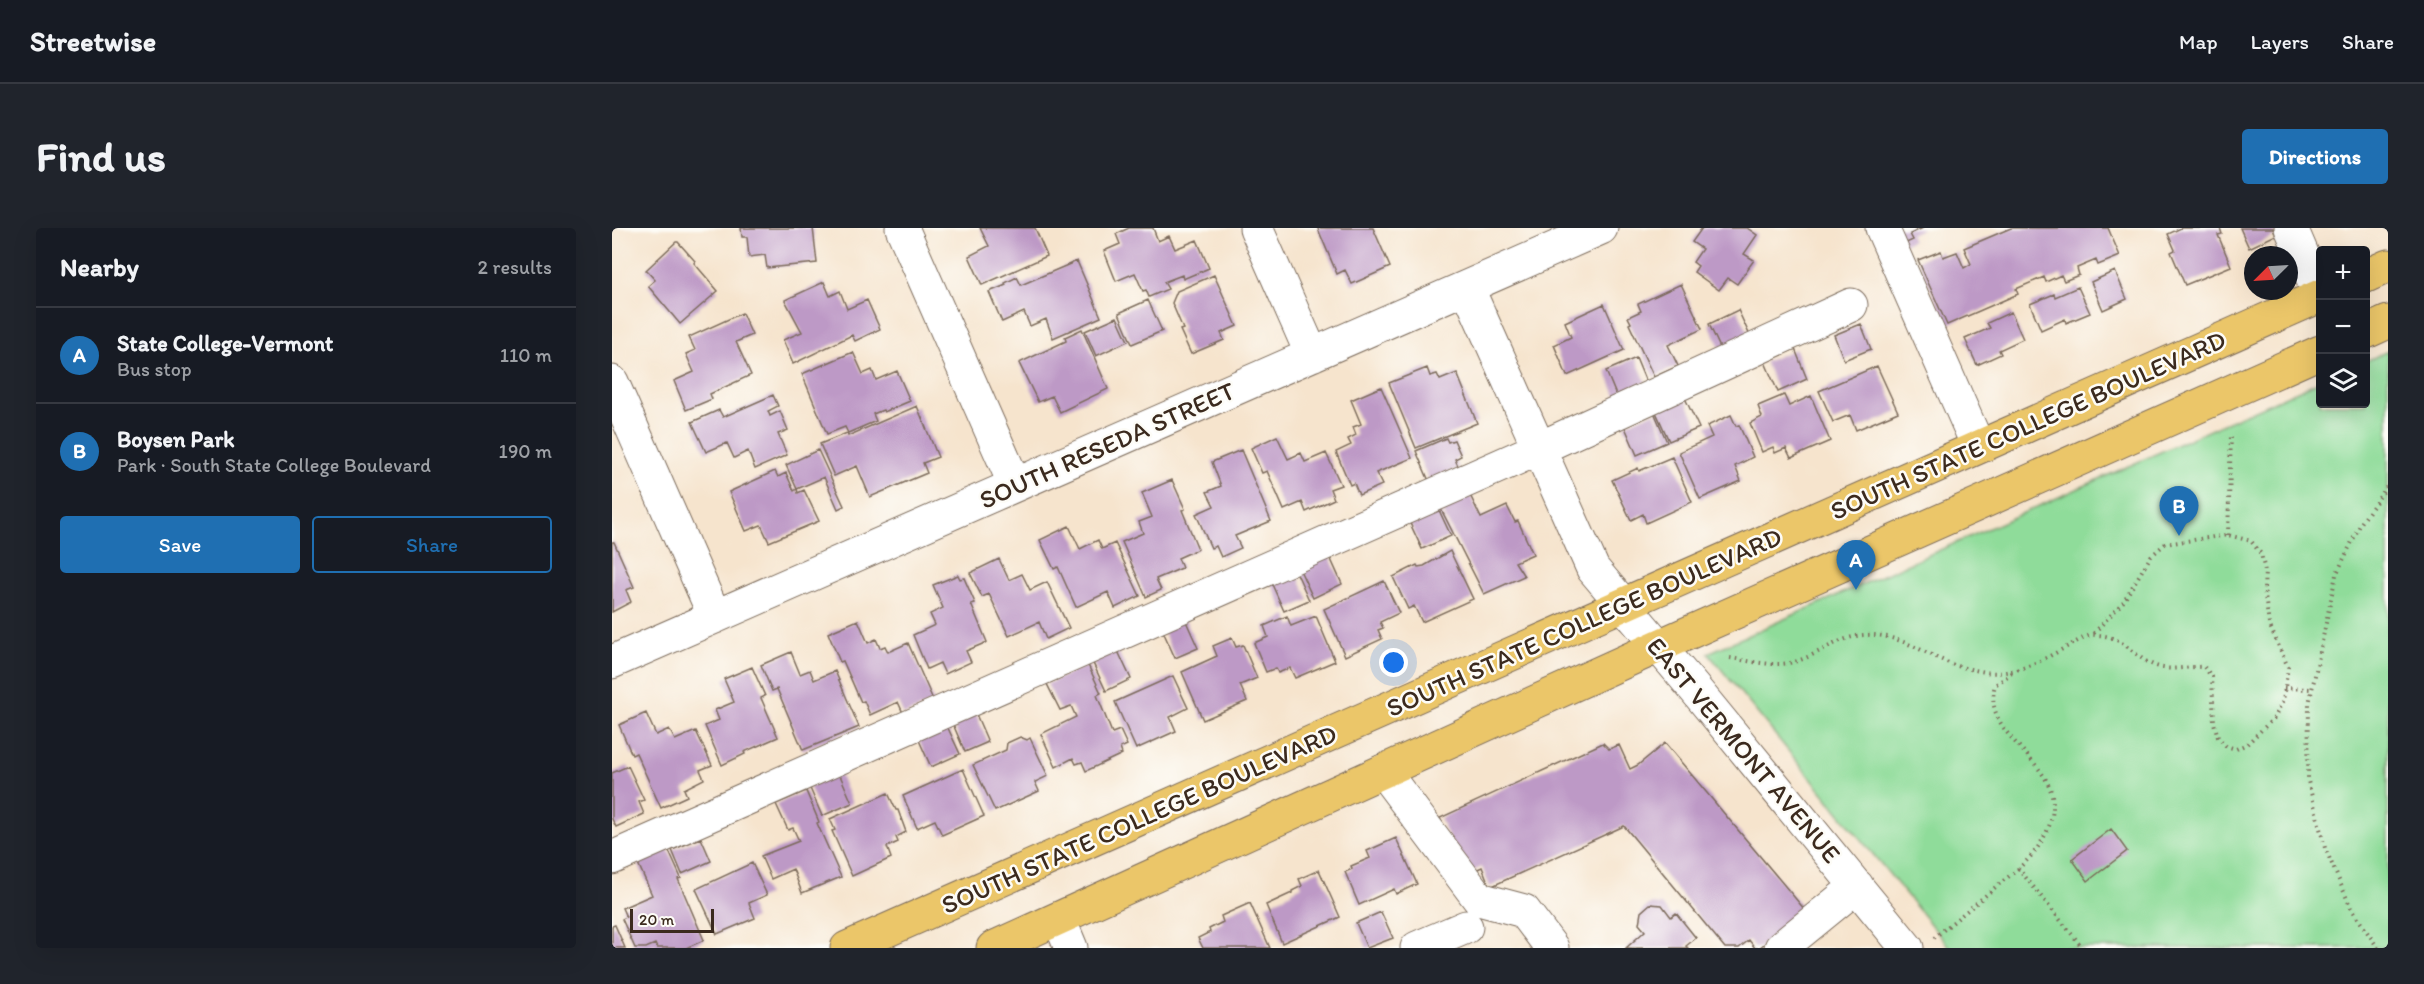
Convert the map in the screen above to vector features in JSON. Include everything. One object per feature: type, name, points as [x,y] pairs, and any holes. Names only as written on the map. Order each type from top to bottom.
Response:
[{"type":"main road","points":[[2370,274],[2388,266]]},
{"type":"main road","name":"SOUTH STATE COLLEGE BOULEVARD","points":[[847,948],[2316,298]]},
{"type":"main road","points":[[2370,330],[2388,321]]},
{"type":"main road","name":"SOUTH STATE COLLEGE BOULEVARD","points":[[993,948],[1065,933],[1383,771],[2316,354]]},
{"type":"street","points":[[902,228],[1015,485]]},
{"type":"street","points":[[1256,228],[1312,355]]},
{"type":"street","name":"SOUTH RESEDA STREET","points":[[612,662],[1601,228]]},
{"type":"street","points":[[1882,228],[1978,446]]},
{"type":"street","points":[[2291,228],[2316,287]]},
{"type":"street","name":"EAST VERMONT AVENUE","points":[[1467,287],[1593,569],[1857,886],[1919,944]]},
{"type":"street","points":[[612,858],[1540,448],[1851,305]]},
{"type":"street","points":[[612,382],[715,617]]},
{"type":"street","points":[[1383,771],[1479,899],[1524,911],[1552,948]]},
{"type":"street","points":[[1781,948],[1857,886]]},
{"type":"street","points":[[1417,948],[1466,927]]},
{"type":"path","points":[[2228,535],[2231,434]]},
{"type":"path","points":[[2378,948],[2351,908],[2325,848],[2308,781],[2309,704],[2336,575],[2361,523],[2388,485]]},
{"type":"path","points":[[1919,944],[2018,868],[2037,849],[2047,831],[2053,806],[2044,774],[2013,743],[1999,719],[1992,694],[1995,685],[2013,672],[2093,634],[2123,602],[2151,556],[2165,544],[2228,535],[2251,541],[2261,554],[2265,571],[2264,589],[2269,624],[2288,667],[2283,701],[2274,718],[2253,739],[2236,749],[2226,746],[2218,737],[2214,723],[2212,677],[2204,667],[2187,666],[2174,669],[2157,667],[2117,639],[2093,634]]},
{"type":"path","points":[[1730,658],[1779,665],[1797,662],[1849,638],[1864,635],[1883,636],[1914,645],[1954,665],[1987,672],[2013,672]]},
{"type":"path","points":[[2284,688],[2312,689]]},
{"type":"path","points":[[2018,868],[2083,948]]},
{"type":"green space","points":[[2388,351],[2388,948],[1950,948],[1708,653],[2316,383],[2316,408],[2370,408],[2370,359]]},
{"type":"building","points":[[741,228],[813,228],[817,263],[767,268],[765,255],[749,257],[747,237],[742,237]]},
{"type":"building","points":[[980,228],[1035,228],[1047,256],[982,285],[969,256],[989,246]]},
{"type":"building","points":[[1129,228],[1153,228],[1158,241],[1169,236],[1175,249],[1197,240],[1209,268],[1183,279],[1182,275],[1164,282],[1168,289],[1149,297],[1146,290],[1143,291],[1135,273],[1116,281],[1104,251],[1120,244],[1116,234]]},
{"type":"building","points":[[1319,228],[1373,228],[1390,267],[1352,284],[1345,270],[1337,274]]},
{"type":"building","points":[[1702,228],[1747,228],[1757,235],[1744,254],[1754,260],[1737,284],[1728,278],[1719,290],[1694,272],[1698,266],[1693,262],[1702,249],[1692,242]]},
{"type":"building","points":[[1892,228],[1923,228],[1910,234],[1913,240],[1900,246]]},
{"type":"building","points":[[2011,228],[2108,228],[2120,256],[2098,265],[2096,260],[2077,268],[2079,275],[2064,281],[2061,275],[2046,282],[2044,277],[2016,289],[2018,294],[1947,325],[1918,260],[1941,251],[1943,257],[1957,252],[1964,268],[1971,264],[1964,248]]},
{"type":"building","points":[[2181,228],[2220,228],[2222,234],[2218,235],[2231,266],[2185,285],[2171,252],[2175,250],[2168,234]]},
{"type":"building","points":[[2240,228],[2273,228],[2276,235],[2253,246],[2248,246]]},
{"type":"building","points":[[676,242],[695,261],[694,263],[718,291],[680,324],[648,286],[655,280],[646,270]]},
{"type":"building","points":[[1077,261],[1101,317],[1053,338],[1046,319],[1030,326],[1024,312],[1002,322],[989,292],[1006,285],[1005,283],[1017,277],[1021,285]]},
{"type":"building","points":[[2115,271],[2127,299],[2103,310],[2091,282]]},
{"type":"building","points":[[1214,275],[1237,326],[1221,333],[1224,340],[1191,354],[1180,330],[1183,329],[1172,303],[1177,291]]},
{"type":"building","points":[[824,282],[830,296],[840,291],[847,309],[867,300],[880,329],[855,341],[852,335],[793,364],[783,340],[802,332],[785,300]]},
{"type":"building","points":[[1681,284],[1702,329],[1668,345],[1678,366],[1654,377],[1629,324],[1631,323],[1628,317],[1641,311],[1638,304]]},
{"type":"building","points":[[2078,287],[2090,313],[2066,323],[2065,319],[2041,330],[2030,304]]},
{"type":"building","points":[[1148,300],[1162,331],[1132,344],[1119,313]]},
{"type":"building","points":[[1604,304],[1624,350],[1567,376],[1554,345],[1571,337],[1565,322]]},
{"type":"building","points":[[1738,310],[1751,338],[1722,352],[1709,324]]},
{"type":"building","points":[[2011,312],[2023,339],[1999,350],[2001,354],[1977,365],[1965,339],[1990,328],[1987,323]]},
{"type":"building","points":[[742,313],[752,335],[736,342],[751,375],[710,394],[712,399],[686,410],[674,381],[694,372],[686,354],[695,350],[689,337]]},
{"type":"building","points":[[1117,317],[1128,341],[1096,356],[1085,331]]},
{"type":"building","points":[[1861,324],[1871,349],[1844,360],[1834,335]]},
{"type":"building","points":[[1082,329],[1108,389],[1060,412],[1052,396],[1038,402],[1019,363],[1066,341],[1065,337]]},
{"type":"building","points":[[1795,349],[1807,379],[1778,392],[1765,362]]},
{"type":"building","points":[[853,352],[863,374],[872,370],[876,380],[897,371],[910,401],[873,414],[876,421],[848,433],[845,427],[827,434],[802,374]]},
{"type":"building","points":[[1636,358],[1646,382],[1616,395],[1606,371]]},
{"type":"building","points":[[1877,366],[1898,412],[1856,430],[1850,415],[1833,422],[1819,391]]},
{"type":"building","points":[[1427,368],[1430,376],[1437,374],[1440,380],[1457,373],[1477,423],[1416,448],[1389,383]]},
{"type":"building","points":[[1381,387],[1412,458],[1376,473],[1382,485],[1359,495],[1354,483],[1350,485],[1336,452],[1351,445],[1348,439],[1356,435],[1353,427],[1361,424],[1351,400]]},
{"type":"building","points":[[773,395],[778,406],[768,411],[770,416],[780,411],[788,430],[778,434],[787,455],[755,469],[748,451],[734,458],[727,443],[706,452],[692,422],[719,410],[723,417]]},
{"type":"building","points":[[1784,395],[1789,406],[1811,396],[1830,441],[1791,458],[1786,448],[1775,453],[1773,447],[1762,452],[1750,423],[1762,417],[1758,406]]},
{"type":"building","points":[[1685,398],[1699,428],[1669,441],[1656,412]]},
{"type":"building","points":[[917,406],[938,457],[923,463],[927,473],[870,497],[857,466],[834,476],[820,444],[847,433],[848,436]]},
{"type":"building","points":[[1654,412],[1667,442],[1637,455],[1624,425]]},
{"type":"building","points":[[1731,415],[1736,426],[1739,425],[1753,457],[1735,466],[1741,481],[1700,499],[1679,452],[1712,437],[1707,426]]},
{"type":"building","points":[[1277,436],[1288,459],[1301,453],[1305,462],[1326,453],[1341,485],[1330,489],[1334,499],[1306,512],[1302,502],[1284,510],[1267,471],[1262,473],[1251,448]]},
{"type":"building","points":[[1446,438],[1448,442],[1454,440],[1461,456],[1455,459],[1459,468],[1429,481],[1416,451]]},
{"type":"building","points":[[818,450],[844,506],[838,509],[824,477],[797,489],[786,465]]},
{"type":"building","points":[[1241,450],[1271,521],[1235,536],[1241,548],[1221,557],[1216,546],[1211,548],[1196,514],[1214,506],[1207,492],[1221,486],[1212,462]]},
{"type":"building","points":[[1672,457],[1692,502],[1646,523],[1643,514],[1631,520],[1612,480],[1638,468],[1639,471]]},
{"type":"building","points":[[775,471],[778,477],[786,473],[794,491],[797,489],[798,493],[804,490],[819,521],[769,542],[761,525],[746,531],[729,492]]},
{"type":"building","points":[[1172,480],[1185,509],[1182,510],[1198,549],[1178,558],[1182,568],[1156,579],[1161,590],[1146,597],[1122,542],[1143,533],[1139,522],[1152,517],[1142,493]]},
{"type":"building","points":[[1470,495],[1481,518],[1507,506],[1515,522],[1518,521],[1533,554],[1515,562],[1524,576],[1484,594],[1441,509]]},
{"type":"building","points":[[1438,508],[1451,536],[1422,549],[1409,521]]},
{"type":"building","points":[[1069,526],[1080,549],[1098,540],[1102,549],[1115,543],[1140,596],[1115,608],[1108,592],[1076,607],[1058,567],[1054,569],[1040,540]]},
{"type":"building","points":[[612,542],[634,587],[626,590],[631,602],[612,612]]},
{"type":"building","points":[[1450,551],[1473,599],[1422,622],[1414,606],[1408,609],[1393,577],[1417,565],[1418,567],[1424,566]]},
{"type":"building","points":[[1329,555],[1342,584],[1313,598],[1299,568]]},
{"type":"building","points":[[999,559],[1009,580],[1022,574],[1030,590],[1047,582],[1069,628],[1046,639],[1039,622],[1009,636],[989,594],[982,597],[970,573]]},
{"type":"building","points":[[1295,569],[1309,600],[1284,611],[1270,580]]},
{"type":"building","points":[[958,575],[960,579],[964,578],[975,603],[971,604],[987,642],[966,651],[971,662],[945,674],[940,663],[927,669],[913,635],[935,625],[930,614],[943,608],[933,585]]},
{"type":"building","points":[[1384,581],[1399,613],[1380,622],[1383,628],[1378,630],[1382,639],[1345,656],[1324,609]]},
{"type":"building","points":[[1287,616],[1291,626],[1316,616],[1335,661],[1295,678],[1290,668],[1278,673],[1276,668],[1266,672],[1254,643],[1268,637],[1264,626]]},
{"type":"building","points":[[1185,619],[1198,648],[1175,658],[1162,629]]},
{"type":"building","points":[[858,620],[868,643],[876,639],[880,648],[885,646],[888,652],[908,643],[934,702],[904,715],[898,702],[870,715],[864,701],[861,702],[843,661],[840,662],[828,633]]},
{"type":"building","points":[[1232,638],[1236,647],[1243,645],[1257,678],[1240,685],[1247,701],[1203,720],[1182,672],[1217,656],[1213,646]]},
{"type":"building","points":[[1117,649],[1131,679],[1106,691],[1092,661]]},
{"type":"building","points":[[791,652],[800,674],[810,670],[814,680],[835,671],[859,727],[803,750],[777,689],[772,691],[761,665]]},
{"type":"building","points":[[1088,665],[1101,693],[1097,695],[1112,733],[1120,730],[1127,745],[1120,748],[1122,754],[1086,771],[1082,762],[1076,764],[1073,758],[1056,767],[1041,734],[1076,717],[1071,706],[1060,710],[1047,684]]},
{"type":"building","points":[[752,667],[765,696],[761,698],[778,737],[722,765],[705,726],[719,720],[715,710],[734,702],[724,679]]},
{"type":"building","points":[[1173,676],[1188,708],[1170,717],[1176,731],[1136,749],[1115,702]]},
{"type":"building","points":[[975,712],[988,742],[965,752],[952,722]]},
{"type":"building","points":[[646,713],[656,735],[669,729],[675,740],[696,731],[712,765],[700,770],[704,779],[684,789],[687,796],[661,808],[636,753],[632,755],[619,725]]},
{"type":"building","points":[[947,726],[960,754],[931,767],[918,738]]},
{"type":"building","points":[[1020,737],[1027,740],[1030,738],[1048,776],[1035,782],[1039,791],[995,811],[973,765],[1006,750],[1007,743]]},
{"type":"building","points":[[1603,743],[1609,749],[1619,745],[1630,769],[1665,743],[1805,910],[1759,948],[1755,948],[1749,940],[1739,948],[1725,948],[1624,826],[1490,887],[1482,867],[1469,873],[1456,854],[1440,818]]},
{"type":"building","points":[[628,766],[644,800],[639,802],[644,814],[616,827],[612,819],[612,773]]},
{"type":"building","points":[[963,769],[984,816],[942,835],[935,820],[917,828],[903,796]]},
{"type":"building","points":[[839,773],[852,803],[822,816],[809,786]]},
{"type":"building","points":[[806,791],[819,822],[817,823],[841,877],[802,893],[793,869],[771,879],[761,856],[799,841],[793,828],[788,830],[776,804]]},
{"type":"building","points":[[888,793],[898,810],[906,832],[896,837],[898,842],[887,847],[891,858],[852,876],[832,831],[835,830],[830,819]]},
{"type":"building","points":[[2111,829],[2127,851],[2088,881],[2072,859]]},
{"type":"building","points":[[701,838],[711,861],[682,874],[672,850]]},
{"type":"building","points":[[1396,838],[1417,884],[1396,894],[1394,889],[1359,905],[1345,872],[1352,869],[1351,866],[1370,858],[1367,851]]},
{"type":"building","points":[[667,847],[704,940],[686,948],[657,948],[655,944],[646,948],[635,948],[622,919],[626,917],[622,908],[652,895],[637,861]]},
{"type":"building","points":[[752,863],[767,895],[749,903],[755,918],[717,934],[696,889]]},
{"type":"building","points":[[1319,870],[1340,917],[1282,943],[1266,905],[1292,893],[1302,886],[1299,879]]},
{"type":"building","points":[[1250,903],[1270,948],[1203,948],[1198,938],[1223,922],[1221,916]]},
{"type":"building","points":[[1650,904],[1662,905],[1671,917],[1676,913],[1696,938],[1686,946],[1688,948],[1626,948],[1645,931],[1639,924],[1641,912]]},
{"type":"building","points":[[1381,912],[1393,938],[1367,948],[1356,923]]},
{"type":"building","points":[[615,925],[625,948],[612,948],[612,926]]},
{"type":"place","name":"Boysen Park","points":[[2179,536]]},
{"type":"place","name":"State College-Vermont","points":[[1856,590]]}]
